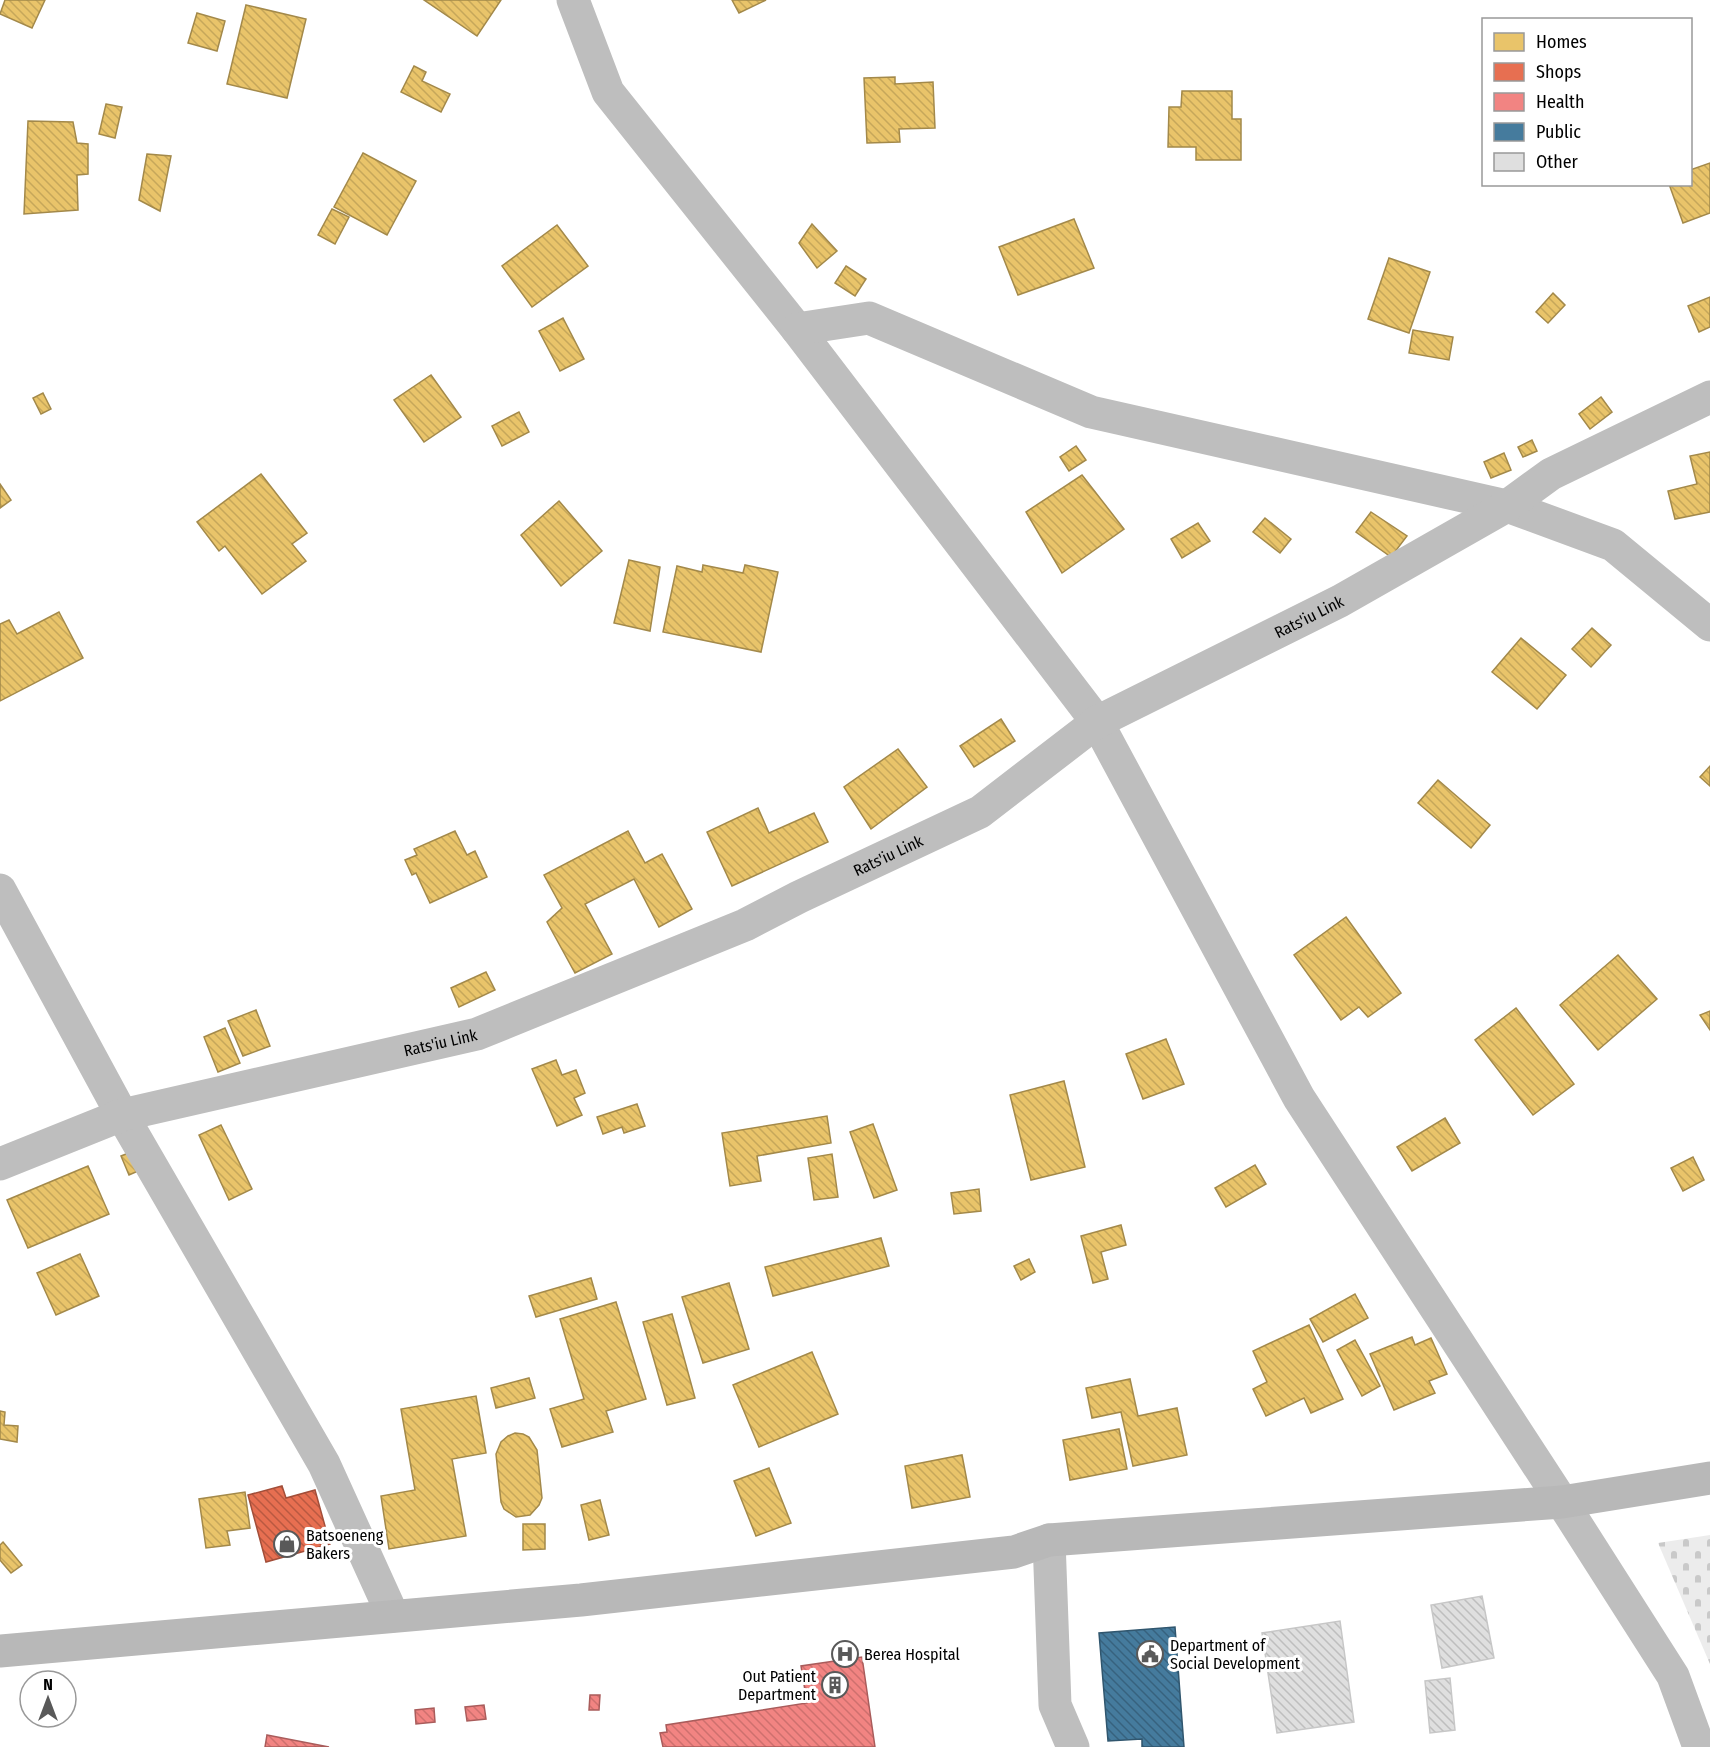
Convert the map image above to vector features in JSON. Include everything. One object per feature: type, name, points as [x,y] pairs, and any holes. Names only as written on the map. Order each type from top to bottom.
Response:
[{"type":"main road","points":[[0,1651],[581,1600],[1003,1554],[1049,1540],[1562,1502],[1710,1478]]},
{"type":"street","points":[[573,0],[608,92],[797,328],[1097,722],[1299,1098],[1562,1502],[1672,1676],[1699,1747]]},
{"type":"street","points":[[797,328],[869,318],[1091,412],[1507,506],[1613,545],[1710,625]]},
{"type":"street","name":"Rats'iu Link","points":[[0,1164],[122,1115],[477,1034],[745,925],[799,897],[980,812],[1097,722],[1340,601],[1507,506],[1551,474],[1710,397]]},
{"type":"street","points":[[0,890],[122,1115],[324,1464],[393,1616]]},
{"type":"street","points":[[1049,1540],[1055,1705],[1073,1747]]},
{"type":"green space","points":[[1710,1535],[1710,1664],[1658,1543]]},
{"type":"building: Homes","points":[[5,0],[45,0],[32,28],[0,14]]},
{"type":"building: Homes","points":[[424,0],[501,0],[477,36]]},
{"type":"building: Homes","points":[[732,0],[766,0],[739,13]]},
{"type":"building: Homes","points":[[246,5],[306,19],[287,98],[227,84]]},
{"type":"building: Homes","points":[[197,13],[225,21],[217,51],[188,43]]},
{"type":"building: Homes","points":[[414,66],[426,72],[422,81],[450,94],[441,112],[401,92]]},
{"type":"building: Homes","points":[[895,77],[895,84],[933,82],[935,128],[899,129],[900,142],[867,143],[864,78]]},
{"type":"building: Homes","points":[[1182,91],[1232,91],[1232,119],[1241,119],[1241,160],[1196,160],[1196,147],[1168,147],[1169,107],[1181,107]]},
{"type":"building: Homes","points":[[106,104],[122,107],[115,138],[99,134]]},
{"type":"building: Homes","points":[[28,121],[73,122],[77,143],[88,144],[88,174],[77,175],[78,210],[24,214]]},
{"type":"building: Homes","points":[[363,153],[416,181],[387,235],[334,207]]},
{"type":"building: Homes","points":[[147,154],[171,156],[160,211],[139,200]]},
{"type":"building: Homes","points":[[1710,163],[1710,213],[1683,223],[1670,186],[1692,186],[1692,169]]},
{"type":"building: Homes","points":[[332,209],[349,217],[335,244],[318,235]]},
{"type":"building: Homes","points":[[1074,219],[1094,268],[1018,295],[999,247]]},
{"type":"building: Homes","points":[[812,224],[837,251],[817,268],[799,243]]},
{"type":"building: Homes","points":[[557,225],[588,266],[532,307],[502,266]]},
{"type":"building: Homes","points":[[1389,258],[1430,272],[1409,333],[1368,319]]},
{"type":"building: Homes","points":[[846,266],[866,279],[855,296],[835,283]]},
{"type":"building: Homes","points":[[1553,293],[1565,305],[1548,323],[1536,312]]},
{"type":"building: Homes","points":[[1710,297],[1710,327],[1699,332],[1688,306]]},
{"type":"building: Homes","points":[[563,318],[584,359],[560,371],[539,331]]},
{"type":"building: Homes","points":[[1413,330],[1453,337],[1449,360],[1409,353]]},
{"type":"building: Homes","points":[[431,375],[461,417],[424,442],[394,400]]},
{"type":"building: Homes","points":[[43,393],[51,409],[41,414],[33,398]]},
{"type":"building: Homes","points":[[1601,397],[1612,412],[1590,429],[1579,414]]},
{"type":"building: Homes","points":[[519,412],[529,432],[502,446],[492,426]]},
{"type":"building: Homes","points":[[1532,440],[1537,451],[1523,457],[1518,447]]},
{"type":"building: Homes","points":[[1076,446],[1086,460],[1069,471],[1060,457]]},
{"type":"building: Homes","points":[[1710,452],[1710,512],[1675,519],[1668,491],[1697,484],[1690,456]]},
{"type":"building: Homes","points":[[1504,453],[1511,470],[1491,478],[1484,462]]},
{"type":"building: Homes","points":[[261,474],[307,533],[292,544],[306,561],[262,594],[225,546],[219,551],[197,522]]},
{"type":"building: Homes","points":[[1082,475],[1124,529],[1062,573],[1026,512]]},
{"type":"building: Homes","points":[[0,484],[11,500],[0,508]]},
{"type":"building: Homes","points":[[559,501],[602,551],[561,586],[521,535]]},
{"type":"building: Homes","points":[[1371,512],[1407,536],[1391,557],[1356,532]]},
{"type":"building: Homes","points":[[1265,518],[1291,539],[1280,553],[1253,532]]},
{"type":"building: Homes","points":[[1198,523],[1210,541],[1182,558],[1171,539]]},
{"type":"building: Homes","points":[[629,560],[660,567],[650,631],[614,623]]},
{"type":"building: Homes","points":[[703,565],[743,573],[745,565],[778,572],[761,652],[663,632],[677,566],[702,572]]},
{"type":"building: Homes","points":[[59,612],[83,658],[0,701],[0,624],[9,620],[17,634]]},
{"type":"building: Homes","points":[[1592,628],[1611,645],[1591,667],[1572,649]]},
{"type":"building: Homes","points":[[1521,638],[1566,675],[1537,709],[1492,672]]},
{"type":"building: Homes","points":[[1001,719],[1015,741],[974,767],[960,746]]},
{"type":"building: Homes","points":[[898,749],[927,787],[871,829],[844,787]]},
{"type":"building: Homes","points":[[1710,766],[1710,786],[1700,777]]},
{"type":"building: Homes","points":[[1438,780],[1490,825],[1471,848],[1418,803]]},
{"type":"building: Homes","points":[[758,808],[769,833],[814,813],[828,842],[732,886],[707,832]]},
{"type":"building: Homes","points":[[455,831],[467,855],[475,851],[487,877],[430,903],[416,873],[412,875],[405,860],[417,855],[414,849]]},
{"type":"building: Homes","points":[[628,831],[645,863],[662,854],[692,909],[659,927],[634,879],[585,904],[612,954],[575,973],[547,922],[562,908],[544,875]]},
{"type":"building: Homes","points":[[1346,917],[1401,993],[1368,1017],[1359,1007],[1341,1020],[1294,955]]},
{"type":"building: Homes","points":[[1618,955],[1657,999],[1598,1050],[1560,1005]]},
{"type":"building: Homes","points":[[486,972],[495,990],[459,1007],[451,988]]},
{"type":"building: Homes","points":[[1516,1008],[1574,1084],[1533,1115],[1475,1040]]},
{"type":"building: Homes","points":[[256,1010],[270,1046],[243,1056],[228,1021]]},
{"type":"building: Homes","points":[[1710,1011],[1710,1030],[1700,1015]]},
{"type":"building: Homes","points":[[225,1028],[240,1063],[218,1072],[204,1037]]},
{"type":"building: Homes","points":[[1166,1039],[1184,1084],[1143,1099],[1126,1054]]},
{"type":"building: Homes","points":[[556,1060],[562,1075],[576,1070],[585,1093],[574,1098],[582,1115],[557,1126],[532,1069]]},
{"type":"building: Homes","points":[[1064,1081],[1085,1167],[1031,1180],[1010,1095]]},
{"type":"building: Homes","points":[[637,1104],[645,1126],[624,1133],[622,1127],[603,1134],[597,1117]]},
{"type":"building: Homes","points":[[827,1116],[831,1143],[757,1156],[761,1181],[730,1186],[722,1133]]},
{"type":"building: Homes","points":[[1445,1118],[1460,1143],[1412,1171],[1397,1147]]},
{"type":"building: Homes","points":[[873,1124],[897,1190],[874,1198],[850,1132]]},
{"type":"building: Homes","points":[[221,1125],[252,1189],[229,1200],[199,1135]]},
{"type":"building: Homes","points":[[139,1149],[147,1167],[129,1175],[121,1156]]},
{"type":"building: Homes","points":[[832,1154],[838,1197],[814,1200],[808,1158]]},
{"type":"building: Homes","points":[[1693,1157],[1704,1180],[1683,1191],[1671,1168]]},
{"type":"building: Homes","points":[[1255,1165],[1266,1184],[1226,1207],[1215,1188]]},
{"type":"building: Homes","points":[[88,1166],[109,1214],[28,1248],[7,1200]]},
{"type":"building: Homes","points":[[979,1189],[981,1211],[954,1214],[951,1193]]},
{"type":"building: Homes","points":[[1121,1225],[1126,1245],[1101,1252],[1108,1279],[1093,1283],[1081,1236]]},
{"type":"building: Homes","points":[[881,1238],[889,1266],[773,1296],[765,1267]]},
{"type":"building: Homes","points":[[80,1254],[99,1296],[56,1315],[37,1273]]},
{"type":"building: Homes","points":[[1029,1259],[1035,1272],[1021,1280],[1014,1266]]},
{"type":"building: Homes","points":[[591,1278],[597,1299],[536,1317],[529,1296]]},
{"type":"building: Homes","points":[[729,1283],[749,1349],[703,1363],[682,1297]]},
{"type":"building: Homes","points":[[1355,1294],[1368,1318],[1323,1342],[1310,1319]]},
{"type":"building: Homes","points":[[616,1302],[646,1399],[606,1411],[613,1432],[562,1447],[550,1409],[584,1399],[560,1319]]},
{"type":"building: Homes","points":[[672,1314],[695,1398],[667,1405],[643,1322]]},
{"type":"building: Homes","points":[[1309,1325],[1343,1399],[1311,1413],[1304,1398],[1266,1416],[1253,1389],[1267,1382],[1253,1351]]},
{"type":"building: Homes","points":[[1412,1337],[1415,1345],[1431,1338],[1447,1374],[1429,1381],[1435,1393],[1394,1410],[1370,1354]]},
{"type":"building: Homes","points":[[1355,1340],[1380,1386],[1362,1396],[1337,1350]]},
{"type":"building: Homes","points":[[812,1352],[838,1414],[759,1447],[733,1385]]},
{"type":"building: Homes","points":[[529,1378],[535,1398],[496,1408],[491,1388]]},
{"type":"building: Homes","points":[[1130,1379],[1138,1416],[1177,1408],[1187,1455],[1133,1466],[1121,1412],[1092,1418],[1086,1388]]},
{"type":"building: Homes","points":[[476,1396],[486,1453],[452,1459],[466,1536],[389,1549],[381,1496],[415,1490],[401,1409]]},
{"type":"building: Homes","points":[[0,1411],[5,1412],[4,1425],[18,1426],[17,1442],[0,1439]]},
{"type":"building: Homes","points":[[1119,1429],[1127,1469],[1070,1480],[1063,1440]]},
{"type":"building: Homes","points":[[515,1433],[529,1437],[537,1450],[542,1498],[530,1515],[516,1517],[504,1509],[501,1502],[496,1454],[501,1442]]},
{"type":"building: Homes","points":[[962,1455],[970,1497],[912,1508],[905,1466]]},
{"type":"building: Homes","points":[[769,1468],[791,1523],[756,1536],[734,1481]]},
{"type":"building: Homes","points":[[245,1492],[250,1528],[227,1531],[230,1545],[206,1548],[199,1499]]},
{"type":"building: Homes","points":[[600,1500],[609,1535],[589,1540],[581,1505]]},
{"type":"building: Homes","points":[[523,1524],[545,1524],[545,1549],[523,1550]]},
{"type":"building: Homes","points":[[3,1542],[22,1565],[11,1573],[0,1560],[0,1545]]},
{"type":"building: Shops","points":[[282,1486],[286,1498],[315,1490],[330,1544],[266,1562],[248,1495]]},
{"type":"building: Health","name":"Out Patient Department","points":[[862,1657],[875,1747],[663,1747],[660,1733],[667,1732],[666,1725],[807,1703],[801,1666]]},
{"type":"building: Health","points":[[590,1695],[600,1695],[599,1710],[589,1710]]},
{"type":"building: Health","points":[[484,1705],[486,1719],[467,1721],[465,1707]]},
{"type":"building: Health","points":[[434,1708],[435,1722],[416,1724],[415,1710]]},
{"type":"building: Health","points":[[267,1735],[329,1747],[265,1747]]},
{"type":"building: Public","points":[[1175,1627],[1184,1747],[1142,1747],[1142,1739],[1108,1741],[1099,1633]]},
{"type":"building: Other","points":[[1482,1596],[1494,1658],[1442,1668],[1431,1605]]},
{"type":"building: Other","points":[[1340,1621],[1354,1722],[1277,1733],[1262,1633]]},
{"type":"building: Other","points":[[1450,1678],[1455,1730],[1430,1733],[1425,1681]]},
{"type":"place","name":"Batsoeneng Bakers","points":[[287,1544]]},
{"type":"place","name":"Berea Hospital","points":[[845,1654]]},
{"type":"place","name":"Department of Social Development","points":[[1150,1654]]},
{"type":"place","name":"Out Patient Department","points":[[835,1685]]}]
